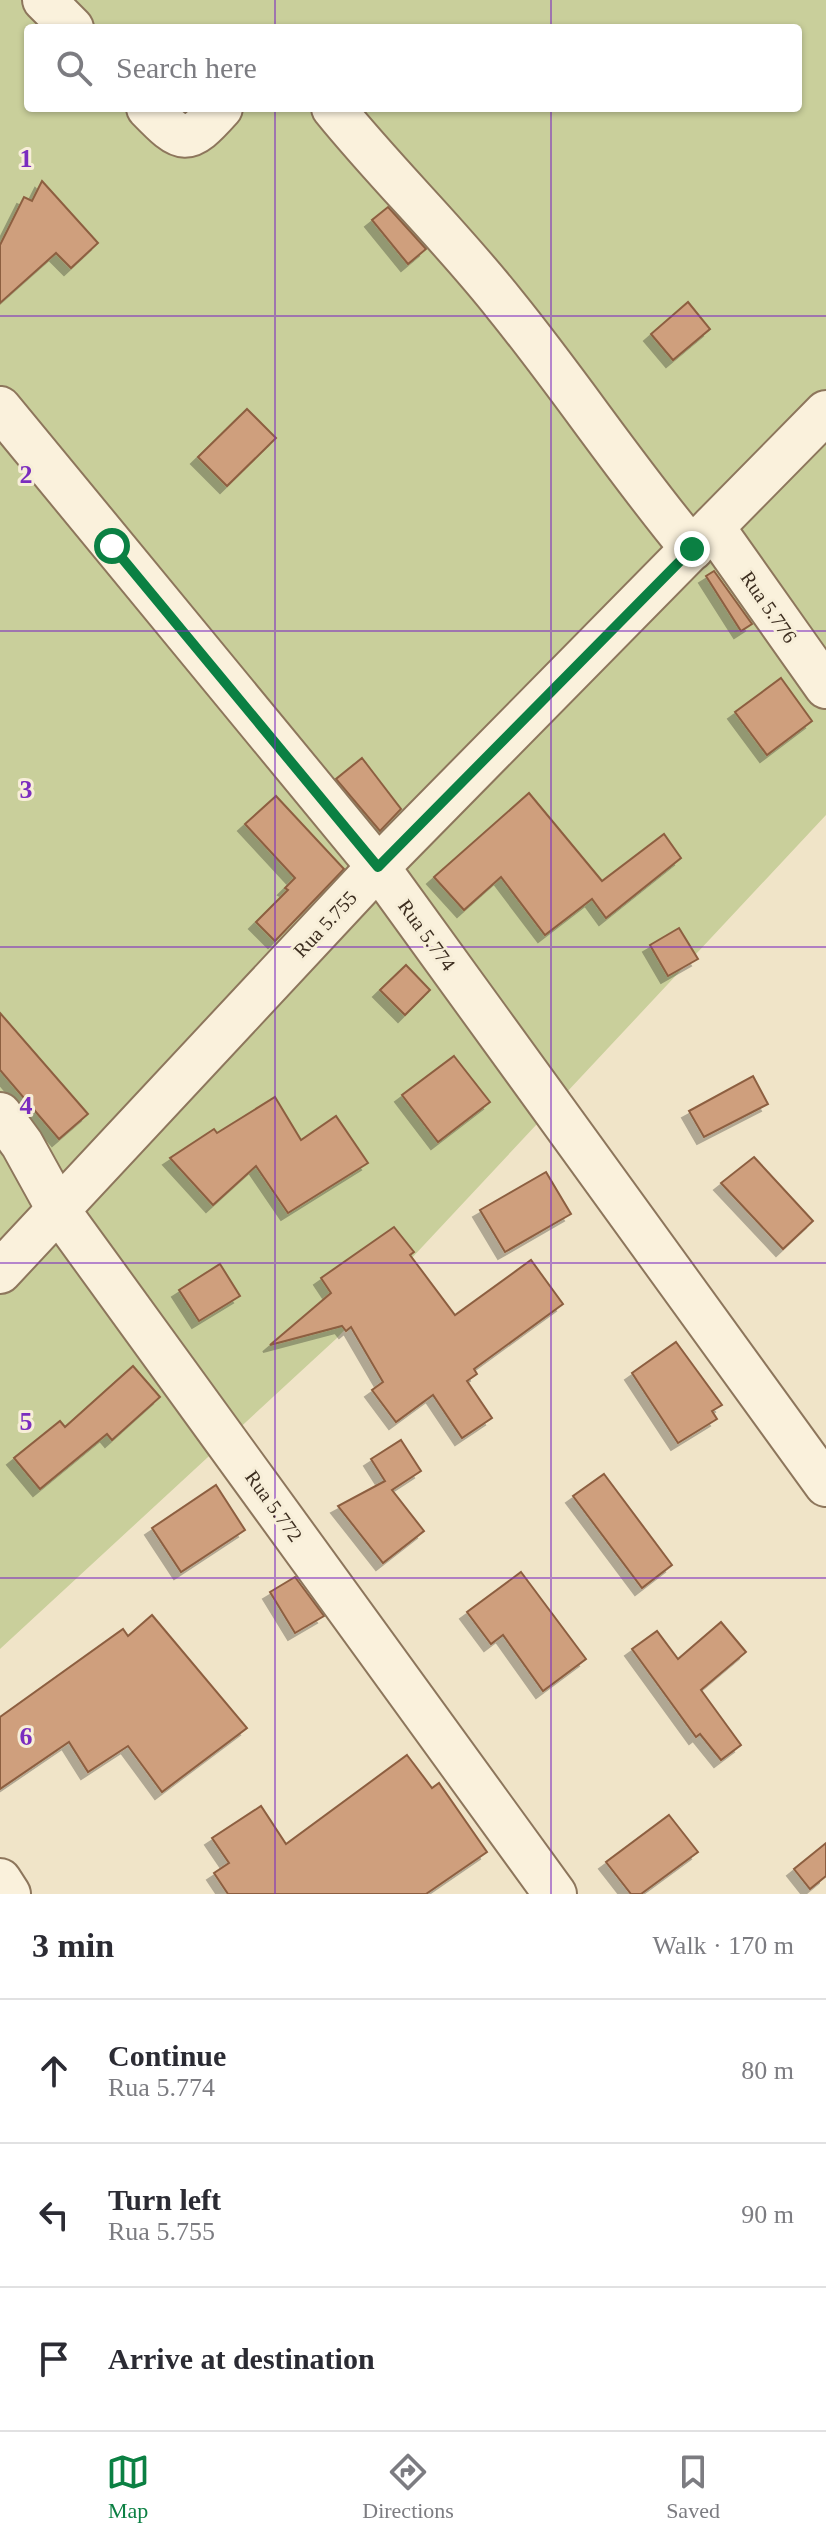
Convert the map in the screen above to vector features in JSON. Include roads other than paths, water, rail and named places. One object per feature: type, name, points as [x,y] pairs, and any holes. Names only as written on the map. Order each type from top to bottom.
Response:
[{"type":"street","points":[[44,0],[68,24]]},
{"type":"street","points":[[152,112],[174,135],[186,138],[198,133],[217,112]]},
{"type":"street","name":"Rua 5.776","points":[[336,112],[376,161],[505,303],[635,482],[702,538],[826,687]]},
{"type":"street","name":"Rua 5.774","points":[[0,408],[378,867],[826,1485]]},
{"type":"street","name":"Rua 5.755","points":[[0,1272],[378,867],[826,412]]},
{"type":"street","name":"Rua 5.772","points":[[0,1114],[22,1144],[59,1211],[555,1894]]},
{"type":"street","points":[[0,1880],[9,1894]]}]
